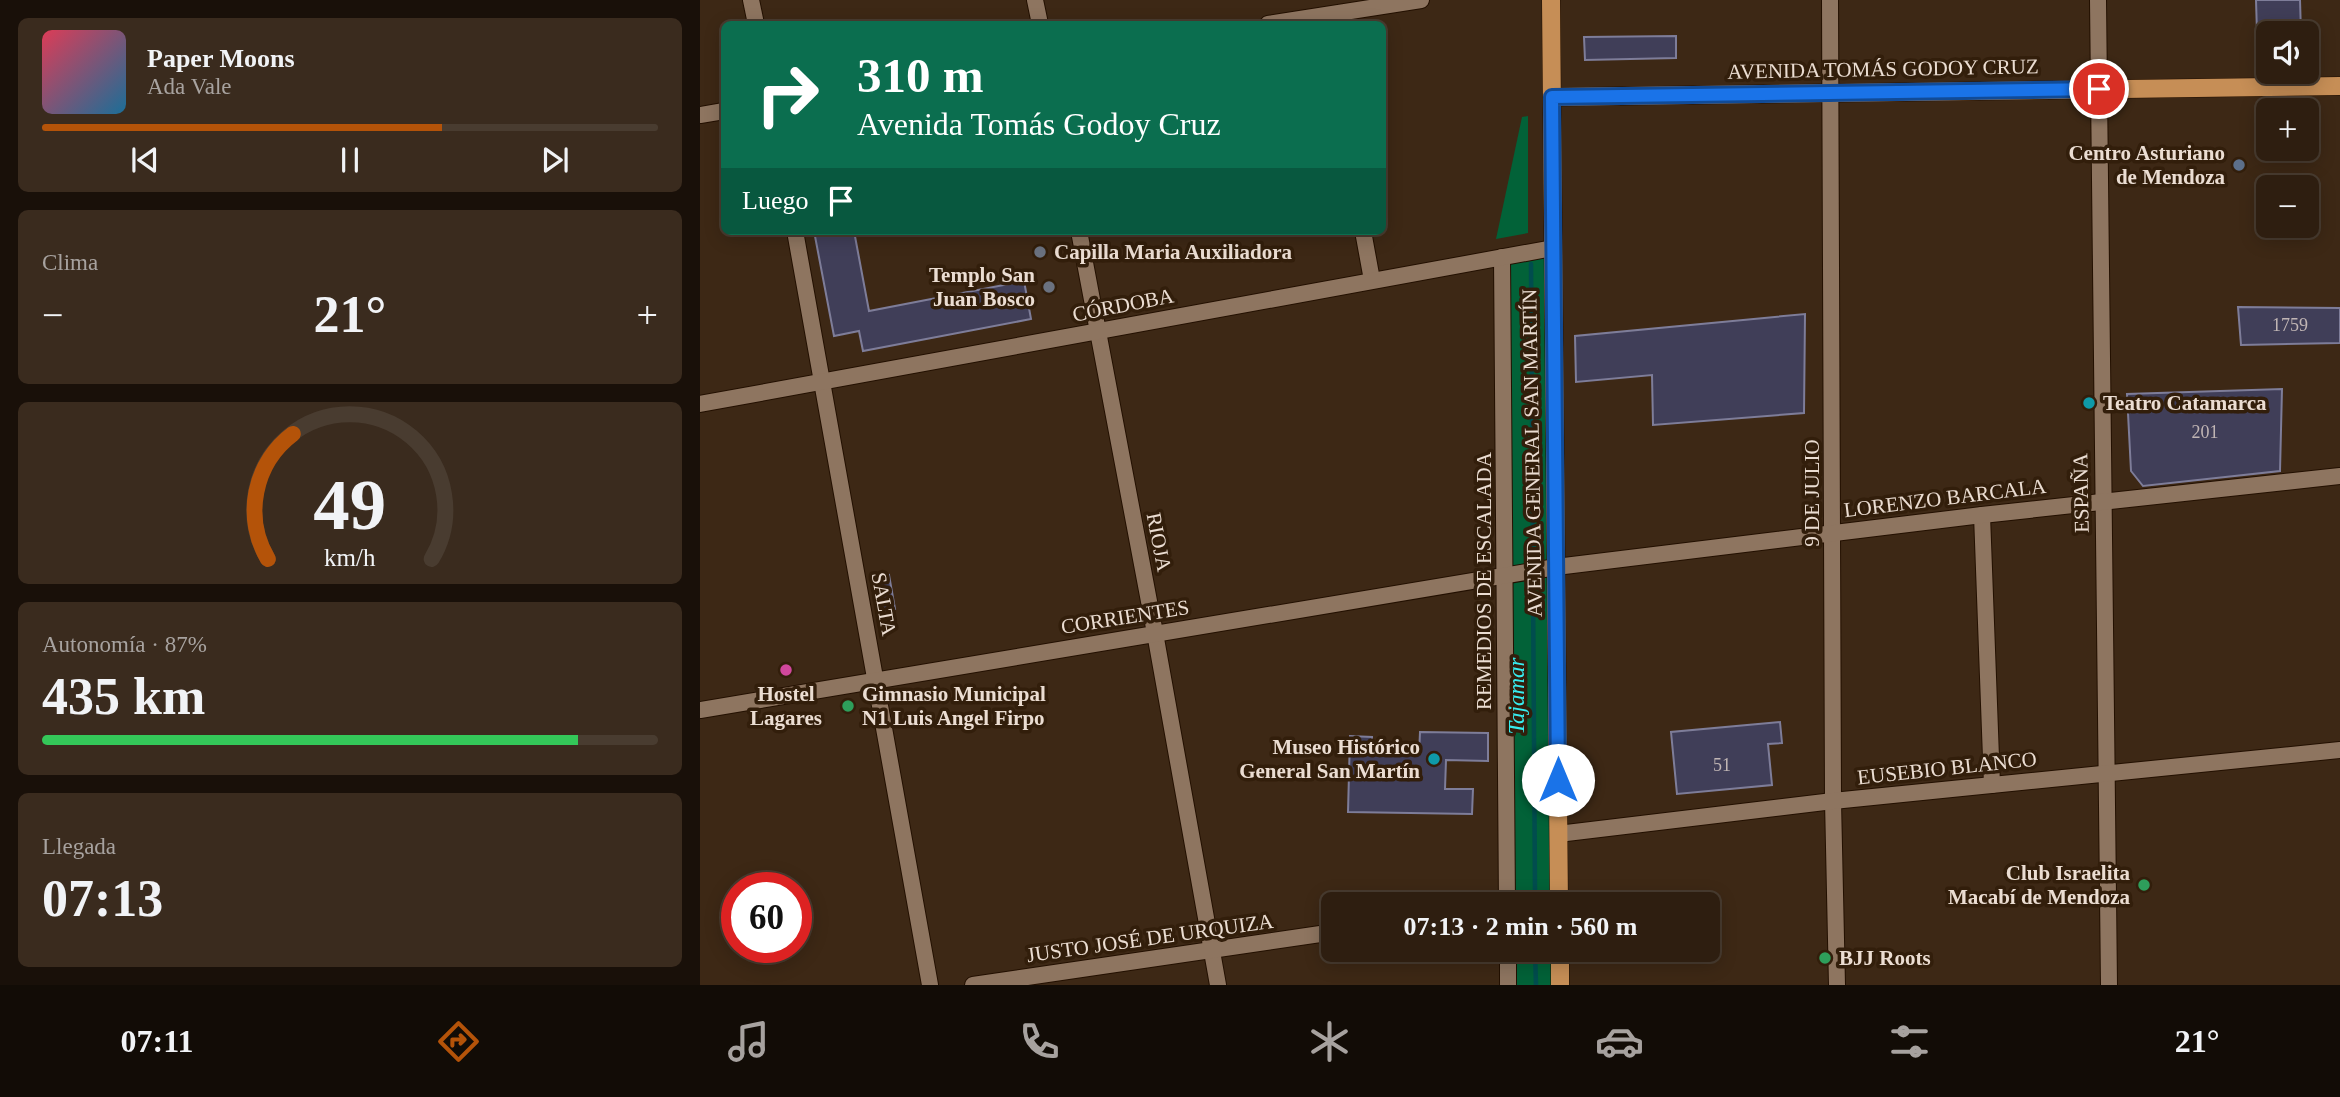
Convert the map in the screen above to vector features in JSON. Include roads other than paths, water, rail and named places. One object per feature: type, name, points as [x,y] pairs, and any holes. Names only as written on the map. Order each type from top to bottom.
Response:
[{"type":"main road","name":"AVENIDA GENERAL SAN MARTÍN","points":[[1551,0],[1559,892]]},
{"type":"main road","name":"AVENIDA TOMÁS GODOY CRUZ","points":[[1552,97],[2340,86]]},
{"type":"main road","points":[[1560,962],[1560,985]]},
{"type":"street","points":[[751,0],[755,21]]},
{"type":"street","points":[[1035,0],[1039,21]]},
{"type":"street","points":[[1284,21],[1421,0]]},
{"type":"street","name":"9 DE JULIO","points":[[1829,0],[1833,801],[1837,985]]},
{"type":"street","name":"ESPAÑA","points":[[2098,0],[2109,985]]},
{"type":"street","points":[[700,115],[721,112]]},
{"type":"street","name":"SALTA","points":[[796,235],[930,985]]},
{"type":"street","name":"RIOJA","points":[[1080,235],[1218,985]]},
{"type":"street","points":[[1364,235],[1372,279]]},
{"type":"street","name":"CÓRDOBA","points":[[700,404],[1553,248]]},
{"type":"street","name":"REMEDIOS DE ESCALADA","points":[[1502,257],[1509,892]]},
{"type":"street","name":"LORENZO BARCALA","points":[[1556,567],[2340,475]]},
{"type":"street","points":[[1982,515],[1992,785]]},
{"type":"street","name":"CORRIENTES","points":[[700,709],[1556,567]]},
{"type":"street","name":"EUSEBIO BLANCO","points":[[1558,834],[1833,801],[2340,751]]},
{"type":"street","name":"JUSTO JOSÉ DE URQUIZA","points":[[973,985],[1321,934]]},
{"type":"street","points":[[1508,962],[1508,985]]},
{"type":"waterway","name":"Tajamar","points":[[1531,264],[1533,558]]},
{"type":"waterway","name":"Tajamar","points":[[1533,583],[1535,892]]},
{"type":"waterway","name":"Tajamar","points":[[1535,962],[1536,985]]},
{"type":"place","name":"Centro Asturiano de Mendoza","points":[[2239,165]]},
{"type":"place","name":"Capilla Maria Auxiliadora","points":[[1040,252]]},
{"type":"place","name":"Templo San Juan Bosco","points":[[1049,287]]},
{"type":"place","name":"Teatro Catamarca","points":[[2089,403]]},
{"type":"place","name":"Hostel Lagares","points":[[786,670]]},
{"type":"place","name":"Gimnasio Municipal N1 Luis Angel Firpo","points":[[848,706]]},
{"type":"place","name":"Museo Histórico General San Martín","points":[[1434,759]]},
{"type":"place","name":"Club Israelita Macabí de Mendoza","points":[[2144,885]]},
{"type":"place","name":"BJJ Roots","points":[[1825,958]]}]
